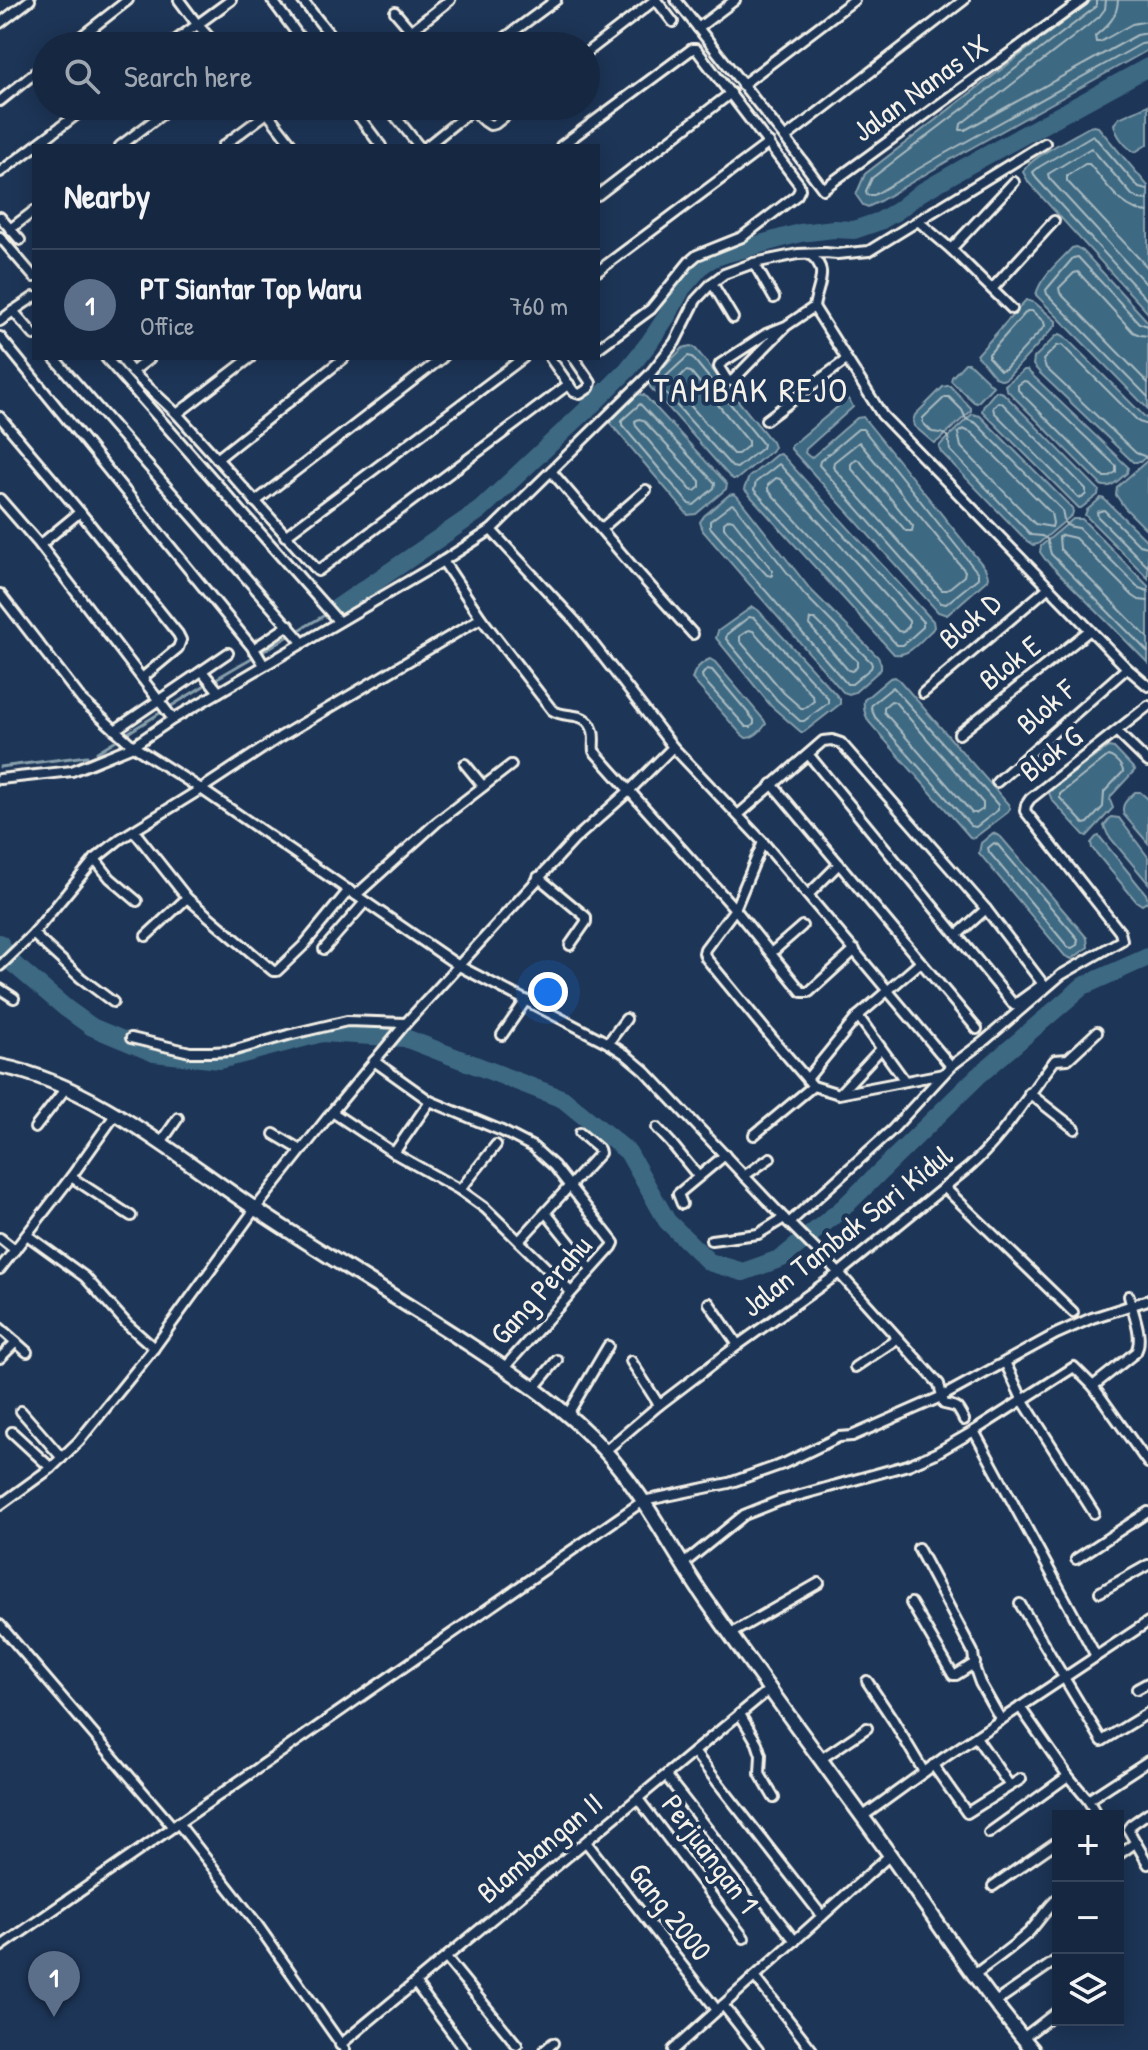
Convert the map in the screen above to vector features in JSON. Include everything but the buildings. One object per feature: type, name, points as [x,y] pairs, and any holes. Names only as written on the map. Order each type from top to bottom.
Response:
[{"type":"street","points":[[0,23],[30,0]]},
{"type":"street","points":[[87,32],[128,0]]},
{"type":"street","points":[[179,0],[204,32]]},
{"type":"street","points":[[186,32],[231,0]]},
{"type":"street","points":[[272,0],[296,32]]},
{"type":"street","points":[[302,0],[328,32]]},
{"type":"street","points":[[395,12],[411,31],[450,0]]},
{"type":"street","points":[[513,32],[556,0]]},
{"type":"street","points":[[600,42],[655,0],[673,22]]},
{"type":"street","points":[[676,0],[785,138],[964,0]]},
{"type":"street","points":[[698,28],[735,0]]},
{"type":"street","points":[[742,85],[854,0]]},
{"type":"street","points":[[1064,0],[1071,9]]},
{"type":"street","name":"Jalan Nanas IX","points":[[785,138],[823,189],[1083,0]]},
{"type":"street","points":[[600,117],[692,49],[700,51],[800,189],[797,195],[742,237],[697,255],[651,309],[600,347]]},
{"type":"street","points":[[0,101],[32,75]]},
{"type":"street","points":[[600,193],[731,93]]},
{"type":"street","points":[[37,144],[69,120]]},
{"type":"street","points":[[123,144],[154,120]]},
{"type":"street","points":[[225,144],[253,120]]},
{"type":"street","points":[[273,120],[291,144]]},
{"type":"street","points":[[362,120],[380,144]]},
{"type":"street","points":[[398,120],[417,144]]},
{"type":"street","points":[[429,144],[458,120]]},
{"type":"street","points":[[482,120],[490,125],[500,120]]},
{"type":"street","points":[[564,144],[596,120]]},
{"type":"street","points":[[600,270],[769,143]]},
{"type":"street","points":[[117,731],[166,709],[296,633],[443,561],[491,530],[663,358],[675,342],[696,300],[724,274],[754,263],[808,254],[869,251],[1045,143]]},
{"type":"street","points":[[0,172],[32,148]]},
{"type":"street","points":[[951,249],[1014,182]]},
{"type":"street","points":[[10,229],[32,212]]},
{"type":"street","points":[[0,217],[20,240]]},
{"type":"street","points":[[918,221],[1012,309]]},
{"type":"street","points":[[992,289],[1054,221]]},
{"type":"street","points":[[0,237],[32,275]]},
{"type":"street","points":[[786,326],[766,334],[720,364],[727,380],[732,381],[786,326],[814,307],[821,266],[808,254]]},
{"type":"street","points":[[754,263],[774,298]]},
{"type":"street","points":[[712,283],[733,318]]},
{"type":"street","points":[[0,321],[32,298]]},
{"type":"street","points":[[814,307],[882,415],[1148,686]]},
{"type":"street","points":[[13,311],[32,333]]},
{"type":"street","points":[[0,337],[258,656]]},
{"type":"street","points":[[56,360],[296,633]]},
{"type":"street","points":[[108,360],[334,616]]},
{"type":"street","points":[[123,360],[177,414],[318,571],[569,384]]},
{"type":"street","points":[[132,372],[147,360]]},
{"type":"street","points":[[177,414],[247,360]]},
{"type":"street","points":[[217,459],[341,360]]},
{"type":"street","points":[[255,502],[439,360]]},
{"type":"street","points":[[285,536],[520,360]]},
{"type":"street","points":[[551,360],[574,392],[580,394],[591,383],[579,360]]},
{"type":"street","points":[[766,420],[846,360]]},
{"type":"street","points":[[0,417],[181,640],[178,648],[142,678]]},
{"type":"street","points":[[551,471],[693,634]]},
{"type":"street","points":[[601,529],[646,490]]},
{"type":"street","points":[[0,499],[40,545],[166,709]]},
{"type":"street","points":[[40,545],[80,512]]},
{"type":"street","points":[[491,530],[576,622],[673,747],[763,842],[951,1066],[892,1130],[790,1223],[758,1234],[711,1240]]},
{"type":"street","points":[[443,561],[481,618],[552,710],[588,721],[594,736],[594,751],[735,909],[802,992],[809,992],[855,950]]},
{"type":"street","name":"Blok D","points":[[923,693],[1049,587]]},
{"type":"street","points":[[0,594],[82,700],[130,743],[459,966],[608,1043],[645,1071],[839,1273],[939,1384],[944,1404],[958,1408],[964,1420]]},
{"type":"street","points":[[0,966],[33,934],[95,859],[120,839],[280,737],[481,618]]},
{"type":"street","name":"Blok E","points":[[959,734],[1090,630]]},
{"type":"street","points":[[258,656],[296,633]]},
{"type":"street","points":[[0,779],[72,771],[130,743],[166,709],[210,681],[228,653]]},
{"type":"street","name":"Blok F","points":[[997,782],[1127,668]]},
{"type":"street","name":"Blok G","points":[[951,1066],[1061,975],[1122,938],[1025,811],[1030,799],[1148,706]]},
{"type":"street","points":[[1117,732],[1148,762]]},
{"type":"street","points":[[738,815],[772,784],[823,741],[841,743],[986,909],[1043,984],[1014,1005],[808,754]]},
{"type":"street","points":[[0,1505],[51,1468],[79,1441],[154,1348],[301,1150],[403,1026],[538,877],[673,747]]},
{"type":"street","points":[[465,764],[483,786]]},
{"type":"street","points":[[134,831],[187,898],[275,972],[352,893],[511,765]]},
{"type":"street","points":[[772,784],[977,1029]]},
{"type":"street","points":[[763,842],[735,909],[704,953],[810,1082],[839,1094],[944,1074]]},
{"type":"street","points":[[95,859],[110,878],[137,901]]},
{"type":"street","points":[[808,895],[839,864]]},
{"type":"street","points":[[538,877],[586,917],[586,922],[570,945]]},
{"type":"street","points":[[146,936],[187,898]]},
{"type":"street","points":[[324,949],[365,902]]},
{"type":"street","points":[[957,935],[986,909]]},
{"type":"street","points":[[771,953],[802,926]]},
{"type":"street","points":[[33,934],[81,978],[113,1002]]},
{"type":"street","points":[[754,1135],[810,1082],[858,1016],[921,962]]},
{"type":"street","points":[[0,989],[14,998]]},
{"type":"street","points":[[502,1035],[526,1000]]},
{"type":"street","points":[[858,1016],[905,1081]]},
{"type":"street","points":[[608,1043],[626,1019]]},
{"type":"street","points":[[131,1038],[190,1052],[211,1052],[232,1051],[347,1021],[403,1026]]},
{"type":"street","name":"Jalan Tambak Sari Kidul","points":[[605,1451],[659,1405],[839,1273],[988,1150],[1055,1060],[1067,1059],[1097,1032]]},
{"type":"street","points":[[839,1094],[880,1050]]},
{"type":"street","points":[[375,1059],[430,1101],[533,1147],[570,1184]]},
{"type":"street","points":[[0,1066],[40,1076],[115,1115],[255,1209],[504,1368],[568,1414],[605,1451],[643,1501],[730,1634],[764,1694],[821,1759],[862,1817],[884,1861],[1033,2050]]},
{"type":"street","points":[[35,1128],[66,1088]]},
{"type":"street","points":[[1029,1093],[1075,1129]]},
{"type":"street","points":[[394,1153],[430,1101]]},
{"type":"street","points":[[332,1112],[394,1153],[460,1190],[491,1213],[571,1292]]},
{"type":"street","points":[[0,1269],[115,1115]]},
{"type":"street","points":[[160,1144],[178,1118]]},
{"type":"street","points":[[657,1128],[698,1176]]},
{"type":"street","points":[[519,1241],[600,1151],[580,1133]]},
{"type":"street","points":[[274,1134],[301,1150]]},
{"type":"street","points":[[460,1190],[496,1145]]},
{"type":"street","points":[[682,1204],[678,1194],[725,1155]]},
{"type":"street","points":[[744,1176],[770,1158]]},
{"type":"street","points":[[71,1177],[131,1216]]},
{"type":"street","name":"Gang Perahu","points":[[504,1368],[614,1245],[570,1184]]},
{"type":"street","points":[[944,1187],[1073,1312]]},
{"type":"street","points":[[546,1213],[591,1269]]},
{"type":"street","points":[[27,1235],[85,1277],[127,1324],[154,1348]]},
{"type":"street","points":[[0,1238],[15,1250]]},
{"type":"street","points":[[1093,1386],[1138,1349],[1129,1296]]},
{"type":"street","points":[[0,1947],[643,1501],[702,1490],[783,1464],[839,1437],[852,1436],[943,1396],[1083,1321],[1148,1300]]},
{"type":"street","points":[[709,1303],[738,1345]]},
{"type":"street","points":[[0,1328],[27,1352]]},
{"type":"street","points":[[855,1367],[897,1339]]},
{"type":"street","points":[[0,1358],[16,1342]]},
{"type":"street","points":[[568,1414],[608,1346]]},
{"type":"street","points":[[534,1388],[557,1360]]},
{"type":"street","points":[[631,1361],[659,1405]]},
{"type":"street","points":[[1005,1362],[1022,1399],[1094,1513]]},
{"type":"street","points":[[682,1565],[730,1524],[753,1510],[908,1465],[936,1453],[1074,1367],[1093,1386],[1148,1463]]},
{"type":"street","points":[[21,1411],[62,1458]]},
{"type":"street","points":[[974,1431],[1096,1656]]},
{"type":"street","points":[[12,1432],[51,1468]]},
{"type":"street","points":[[1076,1559],[1148,1512]]},
{"type":"street","points":[[918,1548],[973,1652],[980,1683],[1001,1720]]},
{"type":"street","points":[[1100,1592],[1148,1565]]},
{"type":"street","points":[[730,1634],[819,1583]]},
{"type":"street","points":[[911,1603],[953,1675],[975,1663]]},
{"type":"street","points":[[1020,1604],[1102,1741],[1148,1713]]},
{"type":"street","points":[[862,1817],[933,1765],[1148,1622]]},
{"type":"street","points":[[0,1625],[254,1920],[342,2047]]},
{"type":"street","points":[[867,1681],[924,1772]]},
{"type":"street","points":[[1137,1689],[1148,1683]]},
{"type":"street","name":"Blambangan II","points":[[342,2047],[764,1694]]},
{"type":"street","points":[[1020,1707],[1094,1810]]},
{"type":"street","points":[[740,1714],[757,1743],[761,1755],[760,1774],[774,1798]]},
{"type":"street","points":[[821,1759],[867,1728]]},
{"type":"street","points":[[976,1737],[1010,1786]]},
{"type":"street","points":[[694,1752],[822,1916]]},
{"type":"street","points":[[1088,1800],[1148,1761]]},
{"type":"street","points":[[933,1765],[966,1813],[1021,1779]]},
{"type":"street","points":[[666,1776],[795,1941]]},
{"type":"street","points":[[989,1833],[1068,1776]]},
{"type":"street","name":"Perjuangan 1","points":[[638,1799],[744,1938]]},
{"type":"street","points":[[1148,1813],[1129,1827],[1148,1864]]},
{"type":"street","name":"Gang 2000","points":[[586,1842],[720,2008],[758,2050]]},
{"type":"street","points":[[1124,1851],[1135,1843]]},
{"type":"street","points":[[993,1886],[1052,1845]]},
{"type":"street","points":[[673,2050],[884,1861]]},
{"type":"street","points":[[974,1975],[1018,1942],[1052,1903]]},
{"type":"street","points":[[446,1958],[517,2045]]},
{"type":"street","points":[[994,2003],[1052,1963]]},
{"type":"street","points":[[755,1977],[812,2050]]},
{"type":"street","points":[[415,1983],[465,2050]]},
{"type":"street","points":[[1023,2038],[1052,2016]]},
{"type":"street","points":[[545,2050],[553,2043]]},
{"type":"water","points":[[1092,0],[1148,0],[1148,50],[878,202],[868,207],[863,205],[856,195],[865,174]]},
{"type":"water","points":[[1148,105],[1148,144],[1135,152],[1122,140],[1114,124],[1119,118]]},
{"type":"water","points":[[1094,126],[1148,186],[1148,313],[1029,183],[1023,172],[1043,154]]},
{"type":"water","points":[[1076,247],[1148,322],[1148,409],[1036,295],[1051,270]]},
{"type":"water","points":[[1026,300],[1035,303],[1056,321],[1056,325],[1003,380],[995,377],[977,355]]},
{"type":"water","points":[[1060,334],[1148,420],[1148,455],[1140,462],[1133,462],[1033,365],[1034,358]]},
{"type":"water","points":[[694,347],[774,447],[737,479],[729,476],[650,387],[649,382],[683,348]]},
{"type":"water","points":[[965,363],[969,363],[993,386],[977,403],[951,381]]},
{"type":"water","points":[[1024,370],[1128,467],[1127,473],[1112,485],[1101,485],[1006,389],[1005,385]]},
{"type":"water","points":[[950,386],[971,411],[934,443],[914,426],[913,421],[915,415],[943,387]]},
{"type":"water","points":[[996,391],[1003,393],[1099,490],[1098,495],[1079,508],[982,411]]},
{"type":"water","points":[[637,394],[644,395],[727,484],[726,489],[696,514],[688,515],[611,424]]},
{"type":"water","points":[[847,399],[853,407],[805,453],[811,458],[857,418],[863,417],[985,568],[987,580],[947,615],[938,612],[791,449]]},
{"type":"water","points":[[972,414],[980,416],[1072,508],[1072,515],[1038,544],[1027,541],[941,452],[939,447],[942,443]]},
{"type":"water","points":[[780,454],[933,621],[932,630],[910,650],[894,654],[744,489],[749,477]]},
{"type":"water","points":[[1148,460],[1148,531],[1116,495],[1117,487]]},
{"type":"water","points":[[733,494],[810,589],[878,657],[881,669],[855,692],[843,692],[703,531],[700,522],[704,516]]},
{"type":"water","points":[[1101,498],[1148,542],[1148,578],[1085,515]]},
{"type":"water","points":[[1073,519],[1082,519],[1148,586],[1148,663],[1040,552],[1041,546]]},
{"type":"water","points":[[752,607],[840,699],[840,704],[804,732],[771,706],[716,638],[718,631]]},
{"type":"water","points":[[710,659],[764,720],[766,724],[755,735],[746,738],[741,734],[692,679],[698,667]]},
{"type":"water","points":[[895,677],[1010,808],[974,838],[869,722],[864,700]]},
{"type":"water","points":[[1108,747],[1114,748],[1135,770],[1111,796],[1113,808],[1087,836],[1049,793]]},
{"type":"water","points":[[1135,792],[1148,799],[1148,843],[1124,815],[1124,805]]},
{"type":"water","points":[[1111,817],[1119,818],[1148,857],[1148,883],[1108,835],[1104,826]]},
{"type":"water","points":[[993,833],[1001,837],[1087,938],[1088,947],[1072,959],[1065,956],[979,853],[981,843]]},
{"type":"water","points":[[1099,836],[1146,894],[1148,901],[1142,905],[1136,901],[1092,848],[1091,843]]},
{"type":"waterway","points":[[337,608],[480,510],[628,369],[649,343],[682,288],[702,265],[728,253],[800,233],[854,230],[880,221],[920,193],[1148,67]]},
{"type":"waterway","points":[[97,752],[337,608]]},
{"type":"waterway","points":[[0,767],[87,756]]},
{"type":"waterway","points":[[0,943],[9,960],[92,1027],[154,1053],[220,1060],[322,1033],[405,1038],[563,1099],[628,1152],[667,1221],[709,1262],[743,1272],[782,1258],[843,1208],[978,1076],[1083,986],[1148,957]]},
{"type":"place","name":"PT Siantar Top Waru","points":[[54,2017]]},
{"type":"district","name":"TAMBAK REJO","points":[[751,390]]}]
